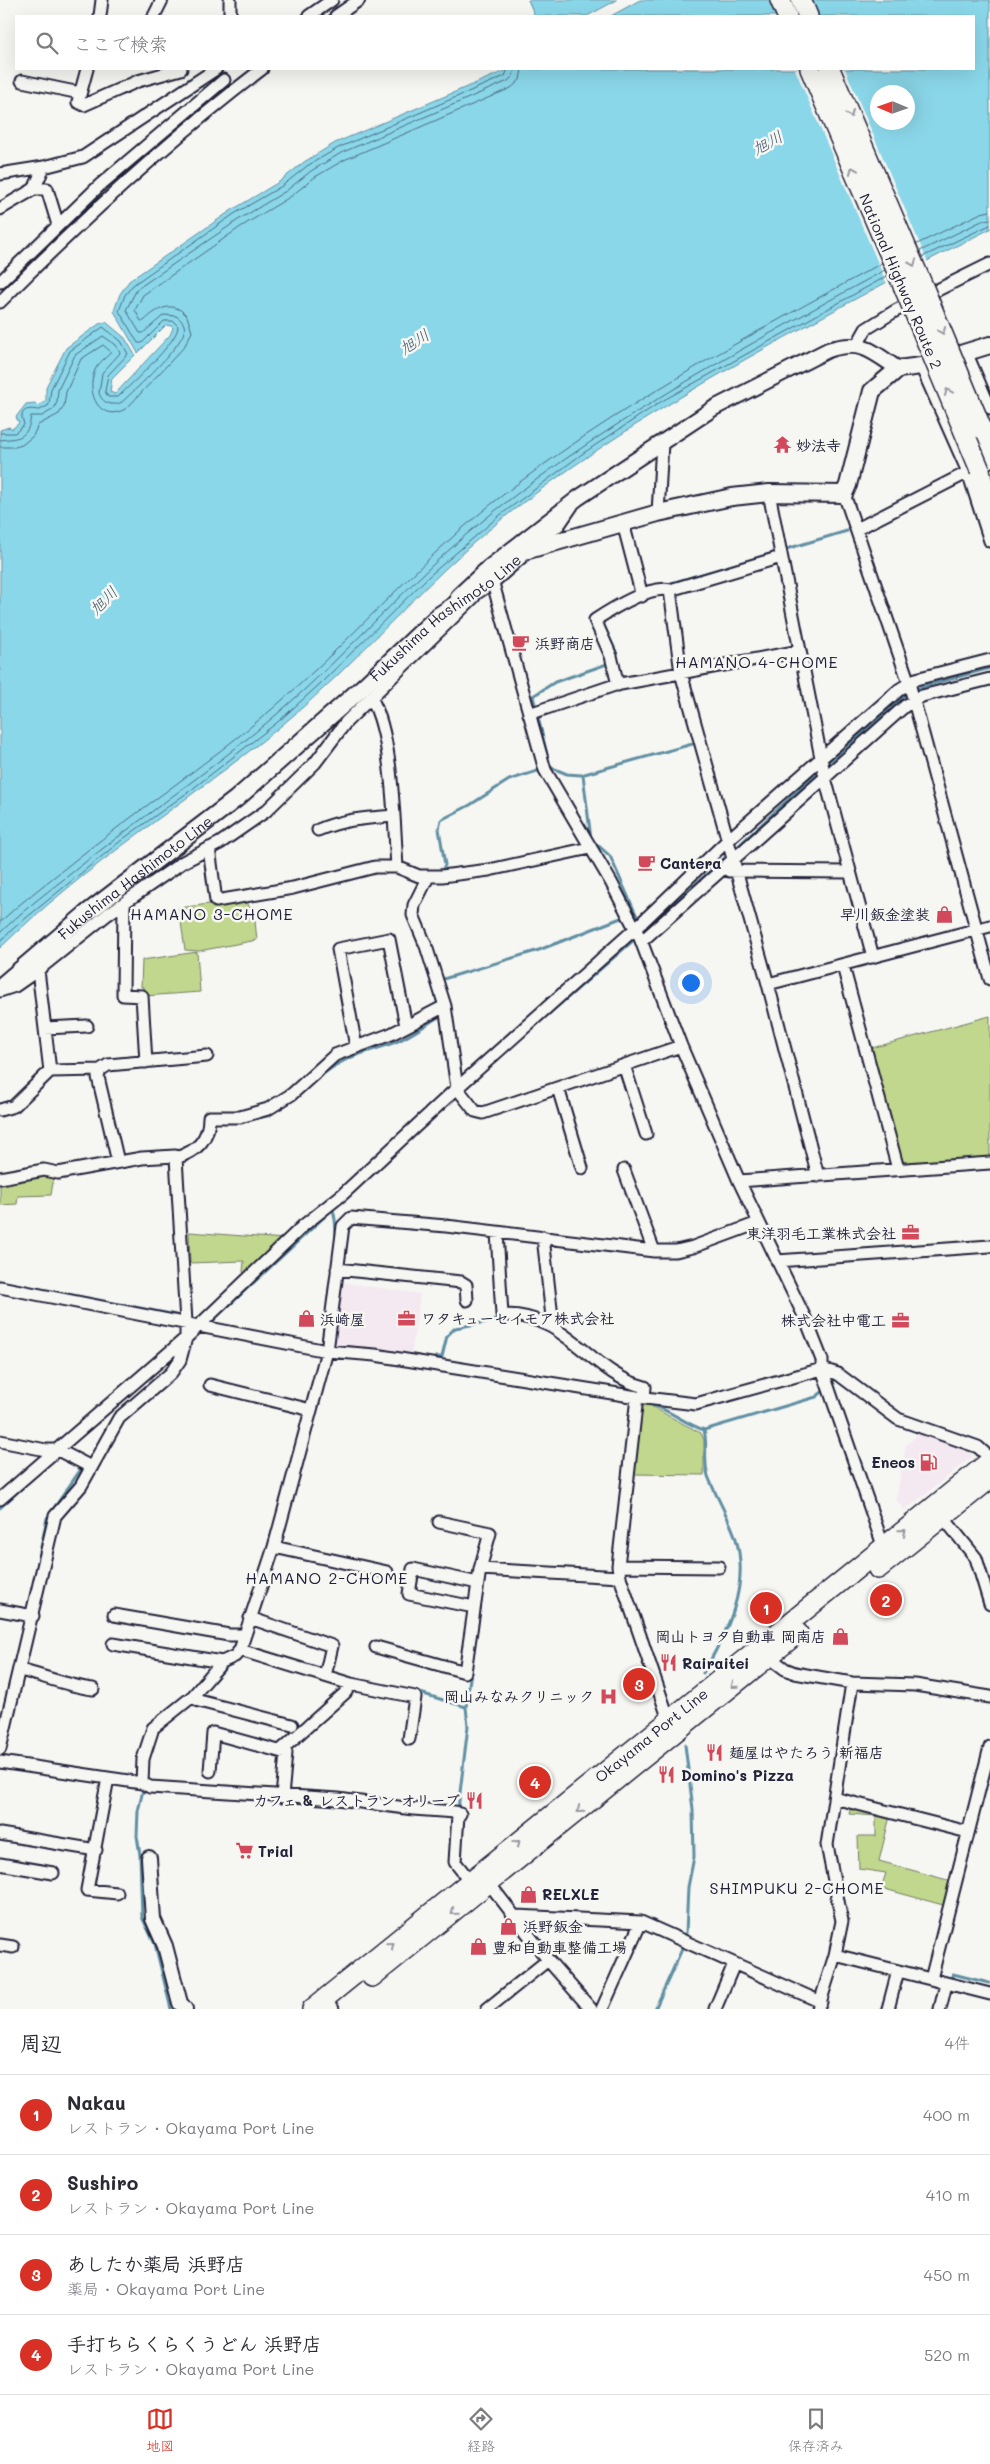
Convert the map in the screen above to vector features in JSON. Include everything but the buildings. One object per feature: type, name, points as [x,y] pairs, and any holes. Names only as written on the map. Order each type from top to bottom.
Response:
[{"type":"main road","points":[[780,0],[787,15]]},
{"type":"main road","points":[[801,0],[808,15]]},
{"type":"main road","name":"National Highway Route 2","points":[[810,70],[990,495]]},
{"type":"main road","name":"National Highway Route 2","points":[[830,70],[986,435],[990,450]]},
{"type":"main road","points":[[844,494],[872,391],[898,369],[922,366],[990,345]]},
{"type":"main road","points":[[979,468],[990,517]]},
{"type":"main road","name":"Fukushima Hashimoto Line","points":[[0,987],[87,913],[236,799],[363,687],[438,616],[487,584],[526,551],[658,512],[732,497],[769,493],[844,494]]},
{"type":"main road","name":"Okayama Port Line","points":[[671,1727],[769,1657],[990,1460]]},
{"type":"main road","name":"Okayama Port Line","points":[[323,2006],[887,1553],[943,1517],[990,1479]]},
{"type":"street","points":[[100,15],[102,0]]},
{"type":"street","points":[[154,15],[162,0]]},
{"type":"street","points":[[230,0],[230,15]]},
{"type":"street","points":[[310,15],[332,0]]},
{"type":"street","points":[[337,15],[359,0]]},
{"type":"street","points":[[87,70],[78,102],[84,105],[138,81],[177,70]]},
{"type":"street","points":[[0,174],[83,157],[214,70]]},
{"type":"street","points":[[217,70],[224,80]]},
{"type":"street","points":[[248,80],[255,70]]},
{"type":"street","points":[[0,302],[70,233],[208,111],[261,70]]},
{"type":"street","points":[[208,111],[224,80]]},
{"type":"street","points":[[0,282],[108,179],[224,80]]},
{"type":"street","points":[[22,81],[80,93]]},
{"type":"street","points":[[34,189],[44,166]]},
{"type":"street","points":[[0,209],[34,189],[47,189],[58,225]]},
{"type":"street","points":[[857,345],[866,329],[895,311],[990,264]]},
{"type":"street","points":[[438,616],[488,568],[578,498],[714,408],[828,350],[846,345],[857,345],[871,350],[898,369]]},
{"type":"street","points":[[966,352],[990,408]]},
{"type":"street","points":[[922,366],[979,468],[990,541]]},
{"type":"street","points":[[658,512],[662,443]]},
{"type":"street","points":[[857,529],[979,468]]},
{"type":"street","points":[[769,493],[823,769],[873,957]]},
{"type":"street","points":[[844,494],[912,691],[990,979]]},
{"type":"street","points":[[526,551],[559,525],[578,498]]},
{"type":"street","points":[[623,523],[641,594]]},
{"type":"street","points":[[618,685],[613,661],[595,620],[641,594],[662,588],[670,590],[780,553]]},
{"type":"street","points":[[0,991],[14,986],[38,970],[124,903],[183,862],[266,812],[315,763],[346,722],[466,607],[487,584],[533,713],[544,769],[636,927],[681,1046],[739,1181],[807,1322],[822,1360],[822,1369],[828,1388],[887,1553]]},
{"type":"street","points":[[670,590],[681,673],[768,984],[818,1176]]},
{"type":"street","points":[[533,713],[618,685],[800,651]]},
{"type":"street","points":[[636,927],[718,871],[823,769],[912,691],[990,660]]},
{"type":"street","points":[[0,1499],[60,1451],[184,1345],[200,1325],[304,1225],[343,1194],[459,1091],[636,927],[732,856],[823,769],[912,691],[990,679]]},
{"type":"street","points":[[372,698],[378,709],[384,739],[394,816],[397,867]]},
{"type":"street","points":[[318,830],[334,823],[359,818],[394,816]]},
{"type":"street","points":[[209,848],[216,900],[293,888],[375,867],[397,867],[425,877],[489,870],[590,848]]},
{"type":"street","points":[[732,856],[850,872]]},
{"type":"street","points":[[425,877],[414,905],[413,915],[419,925],[437,981],[459,1091],[475,1111],[483,1113],[681,1046]]},
{"type":"street","points":[[124,903],[123,995],[142,996],[146,1062]]},
{"type":"street","points":[[768,984],[843,966],[990,926]]},
{"type":"street","points":[[356,1048],[338,949],[389,939],[406,1026]]},
{"type":"street","points":[[843,966],[898,1169]]},
{"type":"street","points":[[38,970],[50,1071]]},
{"type":"street","points":[[0,1178],[14,1174],[51,1171],[117,1160],[178,1157],[198,1147],[205,1140],[209,1127],[209,1118],[240,1117],[268,1109],[292,1094],[335,1055],[406,1026],[441,1008]]},
{"type":"street","points":[[45,1028],[86,1026]]},
{"type":"street","points":[[0,1110],[14,1106],[50,1071],[100,1070],[108,1065],[207,1056]]},
{"type":"street","points":[[624,1065],[646,1134]]},
{"type":"street","points":[[100,1070],[98,1077],[117,1160]]},
{"type":"street","points":[[558,1088],[582,1168]]},
{"type":"street","points":[[0,1749],[20,1670],[29,1615],[55,1516],[81,1486],[88,1465],[119,1418],[171,1373],[184,1345],[186,1322],[178,1157]]},
{"type":"street","points":[[739,1181],[990,1163]]},
{"type":"street","points":[[624,1170],[654,1250]]},
{"type":"street","points":[[143,1784],[143,1759],[153,1728],[196,1698],[237,1647],[250,1618],[274,1547],[327,1351],[343,1226],[351,1218],[676,1251],[693,1247],[758,1222]]},
{"type":"street","points":[[497,1232],[502,1315],[529,1317],[553,1326],[627,1383],[645,1387],[619,1571],[671,1727]]},
{"type":"street","points":[[543,1237],[553,1326]]},
{"type":"street","points":[[777,1262],[990,1246]]},
{"type":"street","points":[[337,1269],[461,1282],[466,1285],[467,1300]]},
{"type":"street","points":[[0,1287],[327,1351],[404,1360],[696,1404],[822,1369],[838,1374],[898,1418],[978,1447],[990,1460]]},
{"type":"street","points":[[210,1384],[311,1410]]},
{"type":"street","points":[[0,1441],[60,1451],[88,1465]]},
{"type":"street","points":[[943,1517],[976,1558],[990,1604]]},
{"type":"street","points":[[376,1647],[465,1672],[478,1583],[484,1569],[490,1533],[439,1522]]},
{"type":"street","points":[[274,1547],[387,1572]]},
{"type":"street","points":[[484,1569],[619,1571],[719,1567]]},
{"type":"street","points":[[474,1607],[409,1594],[413,1569],[478,1583]]},
{"type":"street","points":[[0,1610],[29,1615]]},
{"type":"street","points":[[114,1615],[237,1647],[326,1673],[351,1684],[415,1697],[409,1739]]},
{"type":"street","points":[[250,1618],[332,1646],[326,1673]]},
{"type":"street","points":[[113,1644],[237,1647]]},
{"type":"street","points":[[769,1657],[785,1669],[795,1673],[852,1683],[915,1685],[990,1697]]},
{"type":"street","points":[[20,1670],[50,1678],[72,1687],[93,1690]]},
{"type":"street","points":[[516,1916],[641,1922],[820,2005],[835,1955],[842,1921],[827,1845],[852,1683]]},
{"type":"street","points":[[280,1751],[345,1694],[351,1684]]},
{"type":"street","points":[[196,1698],[292,1725]]},
{"type":"street","points":[[210,1771],[213,1732],[286,1752],[282,1797]]},
{"type":"street","points":[[931,1980],[990,1747]]},
{"type":"street","points":[[0,1762],[108,1778],[150,1787],[282,1797],[338,1799],[413,1809],[455,1812],[459,1814],[455,1862],[480,1879],[516,1916],[548,1960],[591,2009]]},
{"type":"street","points":[[108,1778],[87,1890],[117,1893]]},
{"type":"street","points":[[978,1794],[990,1797]]},
{"type":"street","points":[[834,1798],[968,1832]]},
{"type":"street","points":[[0,1834],[96,1850]]},
{"type":"street","points":[[149,1858],[153,1919],[165,1946],[180,2003],[185,2009]]},
{"type":"street","points":[[0,1864],[53,1873]]},
{"type":"street","points":[[602,2009],[641,1922]]},
{"type":"street","points":[[0,1945],[14,1947]]},
{"type":"street","points":[[835,1955],[990,1994]]},
{"type":"street","points":[[487,2009],[548,1960]]},
{"type":"street","points":[[715,2009],[734,1964]]},
{"type":"street","points":[[888,2009],[898,1971]]},
{"type":"street","points":[[940,2009],[946,1984]]},
{"type":"shaded area","points":[[339,1282],[420,1294],[411,1356],[332,1347]]},
{"type":"shaded area","points":[[922,1432],[964,1446],[973,1456],[905,1510],[896,1500],[906,1445]]},
{"type":"green space","points":[[246,899],[255,921],[257,940],[199,951],[185,950],[179,908]]},
{"type":"green space","points":[[197,952],[200,992],[144,996],[143,987],[141,987],[142,960]]},
{"type":"green space","points":[[990,1016],[990,1158],[907,1164],[901,1159],[872,1048]]},
{"type":"green space","points":[[41,1176],[54,1176],[51,1195],[18,1196],[17,1204],[0,1205],[0,1183]]},
{"type":"green space","points":[[189,1232],[285,1239],[247,1274],[243,1272],[244,1261],[190,1263]]},
{"type":"green space","points":[[641,1402],[646,1402],[701,1433],[704,1440],[704,1475],[632,1474]]},
{"type":"green space","points":[[851,1806],[890,1816],[879,1861],[951,1881],[943,1905],[881,1888],[886,1873],[859,1869],[858,1836],[876,1836],[876,1816],[849,1814]]},
{"type":"water","points":[[528,0],[617,0],[589,15],[535,15]]},
{"type":"water","name":"旭川","points":[[640,0],[990,0],[990,229],[873,289],[687,393],[611,441],[538,492],[473,543],[337,676],[281,726],[102,861],[0,948],[0,430],[9,427],[12,429],[19,423],[16,417],[26,404],[35,403],[38,406],[46,401],[46,387],[66,348],[99,324],[106,322],[125,338],[135,355],[112,378],[110,392],[115,394],[170,335],[173,328],[166,325],[138,353],[114,311],[120,294],[129,281],[232,210],[279,182],[304,162],[335,143],[507,70],[975,70],[975,15],[613,15]]},
{"type":"pier","points":[[795,70],[845,70],[928,263],[887,284]]},
{"type":"waterway","points":[[665,585],[847,531]]},
{"type":"waterway","points":[[601,619],[616,652],[616,657]]},
{"type":"waterway","points":[[610,663],[555,682],[533,696],[550,767],[567,774],[581,775],[696,743]]},
{"type":"waterway","points":[[825,765],[902,698],[921,687],[990,668]]},
{"type":"waterway","points":[[434,871],[442,870],[445,865],[439,829],[441,820],[470,805],[509,780],[550,767]]},
{"type":"waterway","points":[[734,850],[821,769]]},
{"type":"waterway","points":[[583,775],[591,839],[610,856],[639,921]]},
{"type":"waterway","points":[[641,933],[729,854]]},
{"type":"waterway","points":[[440,980],[539,950],[626,916]]},
{"type":"waterway","points":[[535,1026],[636,938]]},
{"type":"waterway","points":[[435,993],[438,1006]]},
{"type":"waterway","points":[[317,1079],[345,1060],[405,1038],[440,1016],[439,1012]]},
{"type":"waterway","points":[[257,1118],[267,1116],[293,1099]]},
{"type":"waterway","points":[[183,1149],[194,1143],[201,1132]]},
{"type":"waterway","points":[[209,1324],[336,1206]]},
{"type":"waterway","points":[[329,1290],[336,1239],[333,1210]]},
{"type":"waterway","points":[[0,1281],[176,1315]]},
{"type":"waterway","points":[[436,1357],[442,1357],[447,1336],[455,1328],[502,1319]]},
{"type":"waterway","points":[[322,1345],[325,1321]]},
{"type":"waterway","points":[[628,1386],[643,1392]]},
{"type":"waterway","points":[[650,1401],[650,1404],[704,1430],[816,1397],[826,1389]]},
{"type":"waterway","points":[[703,1673],[728,1626],[734,1609],[740,1575],[740,1557],[736,1539],[708,1476],[704,1430]]},
{"type":"waterway","points":[[36,1572],[47,1518],[88,1459]]},
{"type":"waterway","points":[[0,1508],[44,1468]]},
{"type":"waterway","points":[[266,1555],[272,1532]]},
{"type":"waterway","points":[[477,1630],[485,1572]]},
{"type":"waterway","points":[[231,1654],[239,1637]]},
{"type":"waterway","points":[[209,1686],[228,1665]]},
{"type":"waterway","points":[[458,1809],[468,1726],[466,1707],[471,1671]]},
{"type":"waterway","points":[[417,1692],[466,1707]]},
{"type":"waterway","points":[[655,2009],[683,1947],[686,1933],[688,1887],[694,1857],[693,1809],[685,1745]]},
{"type":"waterway","points":[[144,1786],[138,1811],[137,1836],[140,1855],[142,1917],[155,1944],[171,2009]]},
{"type":"waterway","points":[[952,1976],[953,1974],[989,1983]]},
{"type":"place","name":"妙法寺","points":[[782,445]]},
{"type":"place","name":"浜野商店","points":[[521,643]]},
{"type":"place","name":"Cantera","points":[[646,863]]},
{"type":"place","name":"早川鈑金塗装","points":[[944,914]]},
{"type":"place","name":"東洋羽毛工業株式会社","points":[[910,1233]]},
{"type":"place","name":"ワタキューセイモア株式会社","points":[[407,1318]]},
{"type":"place","name":"浜崎屋","points":[[306,1319]]},
{"type":"place","name":"株式会社中電工","points":[[900,1320]]},
{"type":"place","name":"Eneos","points":[[929,1462]]},
{"type":"place","name":"Sushiro","points":[[886,1600]]},
{"type":"place","name":"Nakau","points":[[766,1608]]},
{"type":"place","name":"岡山トヨタ自動車 岡南店","points":[[840,1636]]},
{"type":"place","name":"Rairaitei","points":[[668,1663]]},
{"type":"place","name":"あしたか薬局 浜野店","points":[[639,1684]]},
{"type":"place","name":"岡山みなみクリニック","points":[[608,1696]]},
{"type":"place","name":"麺屋はやたろう 新福店","points":[[715,1752]]},
{"type":"place","name":"Domino's Pizza","points":[[667,1775]]},
{"type":"place","name":"手打ちらくらくうどん 浜野店","points":[[535,1782]]},
{"type":"place","name":"カフェ & レストラン オリーブ","points":[[474,1800]]},
{"type":"place","name":"Trial","points":[[244,1851]]},
{"type":"place","name":"RELXLE","points":[[528,1894]]},
{"type":"place","name":"浜野鈑金","points":[[509,1926]]},
{"type":"place","name":"豊和自動車整備工場","points":[[478,1947]]},
{"type":"district","name":"HAMANO 4-CHOME","points":[[757,661]]},
{"type":"district","name":"HAMANO 3-CHOME","points":[[212,913]]},
{"type":"district","name":"HAMANO 2-CHOME","points":[[327,1577]]},
{"type":"district","name":"SHIMPUKU 2-CHOME","points":[[797,1887]]}]
